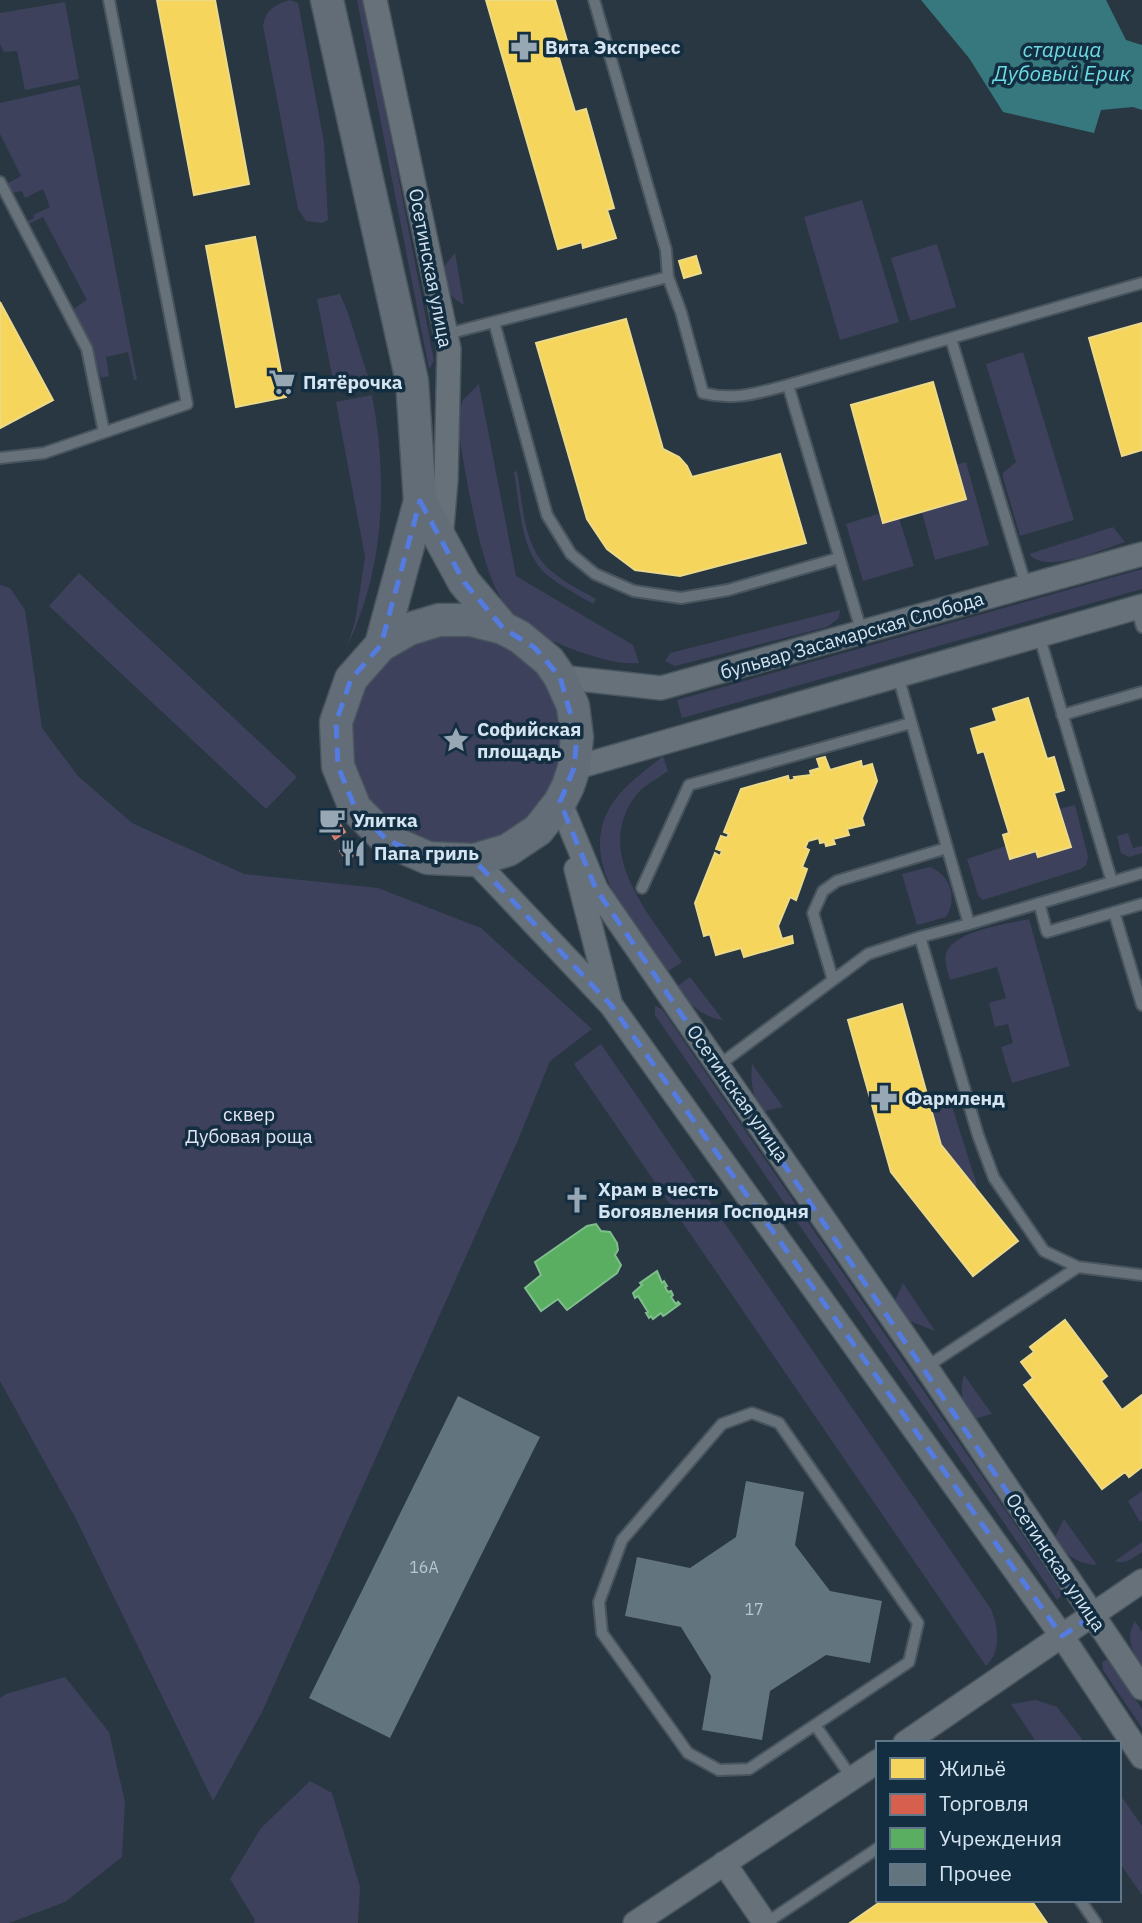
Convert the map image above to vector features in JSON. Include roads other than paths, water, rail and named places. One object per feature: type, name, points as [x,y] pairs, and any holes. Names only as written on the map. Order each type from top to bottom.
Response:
[{"type":"street","points":[[327,0],[412,381],[420,501],[381,645]]},
{"type":"street","name":"Осетинская улица","points":[[375,0],[449,349],[446,480],[441,539]]},
{"type":"street","points":[[420,501],[464,582],[503,628],[535,648],[560,677],[573,706],[577,737],[574,768],[560,802],[538,830],[508,850],[474,860],[428,858],[387,840],[355,808],[338,766],[336,722],[351,679],[381,645],[409,629],[439,620],[471,620],[503,628]]},
{"type":"street","name":"бульвар Засамарская Слобода","points":[[560,677],[661,688],[1142,554]]},
{"type":"street","points":[[574,768],[1039,635],[1140,613]]},
{"type":"street","name":"Осетинская улица","points":[[560,802],[611,1005]]},
{"type":"street","name":"Осетинская улица","points":[[560,802],[596,889],[926,1367],[1142,1688]]},
{"type":"street","name":"Осетинская улица","points":[[474,860],[611,1005],[1062,1636],[1142,1757]]},
{"type":"street","points":[[908,1741],[1142,1581]]},
{"type":"street","points":[[635,1923],[876,1762]]},
{"type":"street","points":[[724,1863],[766,1923]]},
{"type":"lane","points":[[0,458],[44,453],[187,404],[109,0]]},
{"type":"lane","points":[[594,0],[666,250],[668,277],[681,312],[703,393],[724,398],[755,394],[1142,283]]},
{"type":"lane","points":[[0,183],[87,349],[104,432]]},
{"type":"lane","points":[[447,334],[668,277]]},
{"type":"lane","points":[[494,322],[547,515],[571,554],[595,574],[634,591],[681,598],[728,590],[839,558]]},
{"type":"lane","points":[[951,339],[1026,586]]},
{"type":"lane","points":[[788,385],[862,633]]},
{"type":"lane","points":[[1039,635],[1112,882]]},
{"type":"lane","points":[[898,676],[969,923]]},
{"type":"lane","points":[[1062,715],[1142,692]]},
{"type":"lane","points":[[642,888],[689,785],[911,723]]},
{"type":"lane","points":[[833,980],[813,913],[823,891],[836,881],[947,848]]},
{"type":"lane","points":[[719,1065],[868,954],[1142,873]]},
{"type":"lane","points":[[1039,903],[1047,932],[1142,904]]},
{"type":"lane","points":[[1114,912],[1142,1005]]},
{"type":"lane","points":[[920,937],[978,1135],[994,1178],[1044,1251],[1078,1267],[1142,1275]]},
{"type":"lane","points":[[926,1367],[1078,1267]]},
{"type":"lane","points":[[752,1413],[779,1423],[918,1623],[909,1662],[815,1725],[749,1769],[719,1770],[688,1753],[602,1633],[599,1602],[622,1540],[722,1424],[752,1413]]},
{"type":"lane","points":[[815,1725],[852,1778]]},
{"type":"lane","points":[[766,1923],[876,1850]]},
{"type":"lane","points":[[1081,1902],[1096,1923]]},
{"type":"water","name":"старица Дубовый Ерик","points":[[921,0],[1106,0],[1126,40],[1142,45],[1142,110],[1133,107],[1101,110],[1094,133],[1003,112],[969,58]]},
{"type":"place","name":"Вита Экспресс","points":[[524,47]]},
{"type":"place","name":"Пятёрочка","points":[[282,382]]},
{"type":"place","name":"Софийская площадь","points":[[456,740]]},
{"type":"place","name":"Улитка","points":[[332,820]]},
{"type":"place","name":"Папа гриль","points":[[353,853]]},
{"type":"place","name":"Фармленд","points":[[884,1098]]},
{"type":"place","name":"Храм в честь Богоявления Господня","points":[[577,1200]]},
{"type":"park label","name":"сквер Дубовая роща","points":[[249,1125]]}]
